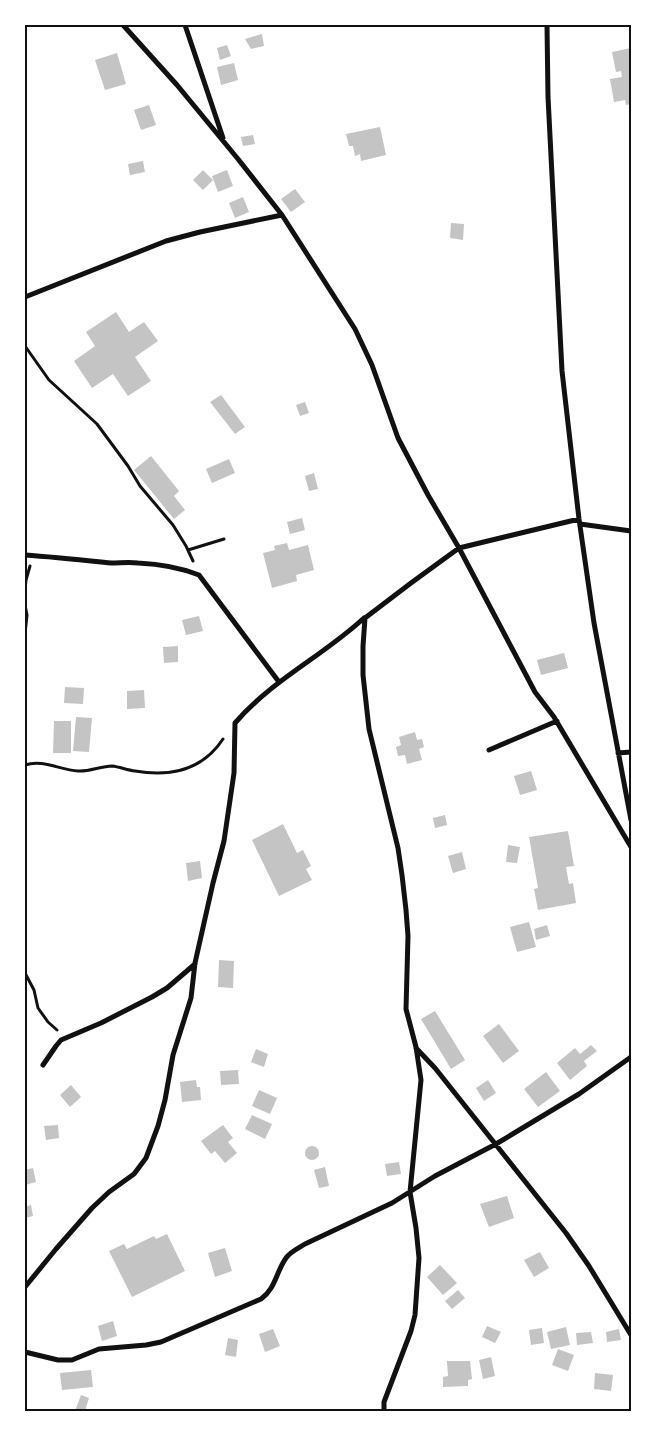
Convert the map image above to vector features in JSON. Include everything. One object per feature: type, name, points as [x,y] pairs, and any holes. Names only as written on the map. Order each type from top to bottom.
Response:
[{"type":"street","points":[[123,25],[177,84],[282,215],[355,329],[372,365],[398,438],[428,495],[459,548],[536,692],[556,721],[631,847]]},
{"type":"street","points":[[185,25],[225,143]]},
{"type":"street","points":[[547,25],[548,97],[562,371],[579,521],[594,623],[631,820]]},
{"type":"street","points":[[25,297],[166,241],[282,215]]},
{"type":"street","points":[[25,1287],[92,1208],[109,1192],[134,1174],[146,1158],[158,1126],[173,1055],[191,998],[213,883],[224,842],[234,773],[235,723],[261,696],[334,644],[365,618],[459,548],[579,521],[631,531]]},
{"type":"street","points":[[25,556],[52,556],[111,563],[166,565],[199,575],[279,682]]},
{"type":"street","points":[[365,618],[363,675],[370,729],[398,848],[402,875],[408,936],[406,1008],[416,1047],[421,1080],[410,1192],[419,1258],[414,1315],[384,1402],[384,1411]]},
{"type":"street","points":[[489,750],[556,721]]},
{"type":"street","points":[[618,753],[631,752]]},
{"type":"street","points":[[43,1066],[61,1040],[101,1024],[152,997],[167,988],[196,964]]},
{"type":"street","points":[[416,1047],[435,1068],[566,1233],[589,1266],[631,1335]]},
{"type":"street","points":[[25,1352],[58,1360],[72,1360],[99,1349],[161,1342],[261,1299],[268,1294],[286,1258],[294,1251],[392,1203],[435,1176],[496,1144],[579,1094],[631,1057]]},
{"type":"path","points":[[25,346],[49,380],[97,424],[128,466],[140,486],[174,525],[199,575]]},
{"type":"path","points":[[188,550],[224,540]]},
{"type":"path","points":[[25,590],[33,556]]},
{"type":"path","points":[[25,605],[28,615],[25,634]]},
{"type":"path","points":[[25,765],[40,762],[59,768],[79,771],[114,766],[155,774],[177,772],[197,764],[218,747],[235,723]]},
{"type":"path","points":[[25,973],[34,990],[38,1008],[48,1022],[56,1029],[61,1040]]},
{"type":"building","points":[[262,34],[264,46],[251,49],[245,39]]},
{"type":"building","points":[[227,45],[231,56],[220,60],[217,48]]},
{"type":"building","points":[[631,48],[631,104],[626,105],[625,100],[614,102],[610,79],[622,77],[621,71],[616,72],[612,52]]},
{"type":"building","points":[[117,53],[126,84],[105,90],[95,60]]},
{"type":"building","points":[[234,63],[238,80],[221,85],[217,67]]},
{"type":"building","points":[[149,105],[156,125],[141,130],[134,110]]},
{"type":"building","points":[[380,127],[386,155],[361,161],[360,154],[355,156],[353,146],[349,146],[346,134]]},
{"type":"building","points":[[253,135],[255,144],[243,146],[241,137]]},
{"type":"building","points":[[143,161],[145,172],[130,175],[128,164]]},
{"type":"building","points":[[203,170],[213,180],[203,190],[193,180]]},
{"type":"building","points":[[227,170],[233,186],[218,192],[212,176]]},
{"type":"building","points":[[295,189],[305,202],[291,212],[281,199]]},
{"type":"building","points":[[243,197],[249,212],[235,218],[229,203]]},
{"type":"building","points":[[451,223],[464,224],[463,240],[450,238]]},
{"type":"building","points":[[116,312],[129,332],[144,322],[158,341],[135,357],[151,381],[128,396],[113,374],[92,388],[74,361],[95,346],[86,332]]},
{"type":"building","points":[[221,395],[245,427],[235,434],[210,402]]},
{"type":"building","points":[[305,402],[309,413],[300,416],[296,405]]},
{"type":"building","points":[[151,456],[179,491],[174,496],[185,510],[174,519],[134,470]]},
{"type":"building","points":[[229,459],[235,473],[212,483],[206,469]]},
{"type":"building","points":[[314,473],[318,489],[309,491],[305,476]]},
{"type":"building","points":[[302,518],[305,530],[290,534],[287,522]]},
{"type":"building","points":[[287,543],[289,550],[308,545],[314,570],[296,575],[297,581],[272,588],[263,553],[275,550],[274,546]]},
{"type":"building","points":[[199,616],[203,631],[186,635],[182,620]]},
{"type":"building","points":[[178,646],[178,662],[164,663],[163,647]]},
{"type":"building","points":[[564,653],[568,668],[541,675],[537,660]]},
{"type":"building","points":[[65,687],[84,688],[83,704],[64,703]]},
{"type":"building","points":[[144,690],[145,708],[127,709],[127,691]]},
{"type":"building","points":[[76,717],[92,718],[89,752],[73,751]]},
{"type":"building","points":[[54,721],[71,721],[71,753],[53,753]]},
{"type":"building","points":[[415,732],[417,740],[422,739],[424,747],[419,749],[422,760],[407,764],[405,755],[398,756],[396,747],[401,745],[399,737]]},
{"type":"building","points":[[531,771],[537,790],[520,795],[514,776]]},
{"type":"building","points":[[445,815],[447,825],[435,828],[433,818]]},
{"type":"building","points":[[283,824],[297,853],[303,850],[311,866],[306,869],[312,880],[279,896],[252,840]]},
{"type":"building","points":[[568,831],[574,866],[566,867],[569,884],[573,883],[576,903],[538,910],[534,889],[538,888],[529,837]]},
{"type":"building","points":[[508,845],[520,847],[517,863],[506,862]]},
{"type":"building","points":[[462,852],[466,869],[453,873],[448,856]]},
{"type":"building","points":[[200,861],[202,878],[188,881],[186,863]]},
{"type":"building","points":[[529,922],[536,947],[517,952],[510,927]]},
{"type":"building","points":[[547,925],[550,936],[536,940],[534,929]]},
{"type":"building","points":[[219,960],[234,961],[233,988],[218,987]]},
{"type":"building","points":[[435,1011],[465,1060],[451,1069],[421,1019]]},
{"type":"building","points":[[499,1024],[519,1051],[503,1063],[483,1036]]},
{"type":"building","points":[[591,1045],[597,1051],[584,1061],[587,1066],[570,1080],[557,1063],[575,1048],[580,1054]]},
{"type":"building","points":[[256,1049],[268,1054],[264,1067],[251,1062]]},
{"type":"building","points":[[238,1070],[239,1084],[221,1085],[220,1071]]},
{"type":"building","points":[[546,1072],[560,1091],[538,1107],[524,1089]]},
{"type":"building","points":[[196,1080],[197,1087],[200,1087],[201,1100],[182,1102],[180,1082]]},
{"type":"building","points":[[488,1080],[496,1093],[484,1101],[476,1088]]},
{"type":"building","points":[[71,1085],[81,1097],[70,1107],[60,1095]]},
{"type":"building","points":[[259,1090],[277,1098],[270,1114],[252,1106]]},
{"type":"building","points":[[252,1115],[272,1124],[265,1139],[245,1129]]},
{"type":"building","points":[[58,1125],[59,1138],[46,1140],[44,1126]]},
{"type":"building","points":[[223,1125],[233,1138],[228,1142],[237,1153],[225,1163],[215,1151],[211,1154],[201,1141]]},
{"type":"building","points":[[309,1146],[315,1146],[319,1153],[315,1160],[309,1160],[305,1156],[305,1150]]},
{"type":"building","points":[[399,1162],[401,1174],[387,1176],[385,1164]]},
{"type":"building","points":[[325,1167],[329,1186],[319,1188],[314,1170]]},
{"type":"building","points":[[33,1168],[36,1182],[25,1185],[25,1170]]},
{"type":"building","points":[[507,1196],[514,1218],[489,1227],[480,1204]]},
{"type":"building","points":[[31,1205],[33,1216],[25,1218],[25,1207]]},
{"type":"building","points":[[167,1234],[185,1271],[132,1297],[109,1251],[124,1244],[127,1249],[154,1236],[156,1239]]},
{"type":"building","points":[[225,1248],[232,1271],[215,1277],[208,1253]]},
{"type":"building","points":[[540,1252],[549,1268],[534,1277],[524,1260]]},
{"type":"building","points":[[440,1265],[457,1283],[443,1295],[427,1277]]},
{"type":"building","points":[[458,1290],[465,1298],[452,1309],[445,1301]]},
{"type":"building","points":[[113,1321],[117,1336],[102,1341],[98,1326]]},
{"type":"building","points":[[487,1326],[501,1332],[495,1343],[482,1337]]},
{"type":"building","points":[[566,1327],[570,1345],[551,1349],[547,1332]]},
{"type":"building","points":[[542,1328],[544,1343],[531,1345],[529,1330]]},
{"type":"building","points":[[273,1329],[280,1346],[265,1352],[259,1334]]},
{"type":"building","points":[[619,1329],[621,1340],[607,1342],[606,1332]]},
{"type":"building","points":[[591,1332],[593,1343],[577,1345],[576,1333]]},
{"type":"building","points":[[228,1338],[238,1340],[236,1357],[225,1355]]},
{"type":"building","points":[[558,1349],[574,1355],[568,1371],[552,1365]]},
{"type":"building","points":[[491,1357],[495,1376],[483,1379],[479,1360]]},
{"type":"building","points":[[447,1361],[470,1361],[472,1379],[468,1380],[468,1386],[443,1387],[443,1377],[448,1376]]},
{"type":"building","points":[[91,1370],[93,1387],[62,1390],[60,1373]]},
{"type":"building","points":[[595,1373],[613,1375],[611,1391],[594,1389]]},
{"type":"building","points":[[81,1395],[89,1398],[85,1411],[75,1411]]}]
